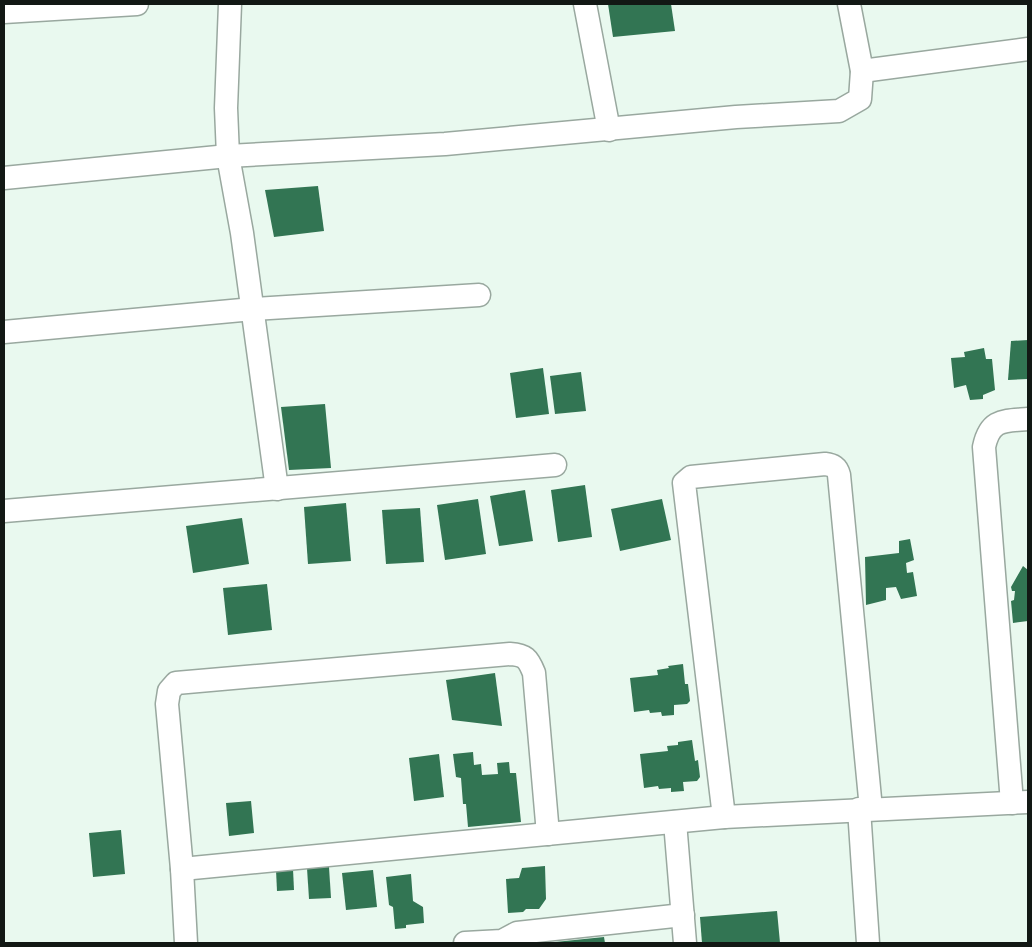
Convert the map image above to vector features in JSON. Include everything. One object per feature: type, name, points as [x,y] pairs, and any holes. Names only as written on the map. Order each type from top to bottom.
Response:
[{"type":"street","points":[[4,12],[137,4]]},
{"type":"street","points":[[230,4],[226,108],[228,156],[237,201],[253,309],[277,488]]},
{"type":"street","points":[[585,4],[609,130]]},
{"type":"street","points":[[4,178],[228,156],[445,144],[736,117],[839,111],[860,99],[862,71],[849,4]]},
{"type":"street","points":[[862,71],[1028,49]]},
{"type":"street","points":[[4,332],[253,309],[479,295]]},
{"type":"street","points":[[182,869],[724,817],[1020,803],[984,447],[986,435],[992,426],[1002,421],[1028,419]]},
{"type":"street","points":[[724,817],[684,483],[691,477],[832,464],[837,469],[839,475],[865,809],[868,943]]},
{"type":"street","points":[[4,511],[555,466]]},
{"type":"street","points":[[186,943],[182,869],[167,704],[169,692],[176,683],[510,654],[522,655],[530,662],[534,673],[548,834]]},
{"type":"street","points":[[676,822],[685,943]]},
{"type":"street","points":[[465,943],[502,941],[683,915]]},
{"type":"building","points":[[608,4],[671,4],[675,31],[613,37]]},
{"type":"building","points":[[318,186],[324,231],[274,237],[265,190]]},
{"type":"building","points":[[1028,340],[1028,379],[1008,380],[1011,341]]},
{"type":"building","points":[[984,348],[986,359],[992,359],[995,390],[983,395],[983,399],[970,400],[966,385],[954,388],[951,358],[965,357],[964,352]]},
{"type":"building","points":[[543,368],[549,414],[516,418],[510,373]]},
{"type":"building","points":[[581,372],[586,411],[555,414],[550,376]]},
{"type":"building","points":[[325,404],[331,468],[289,470],[281,407]]},
{"type":"building","points":[[585,485],[592,537],[558,542],[551,490]]},
{"type":"building","points":[[525,490],[533,541],[499,546],[490,496]]},
{"type":"building","points":[[478,499],[486,554],[445,560],[437,505]]},
{"type":"building","points":[[662,499],[671,540],[620,551],[611,509]]},
{"type":"building","points":[[346,503],[351,561],[308,564],[304,507]]},
{"type":"building","points":[[420,508],[424,562],[386,564],[382,510]]},
{"type":"building","points":[[242,518],[249,564],[193,573],[186,526]]},
{"type":"building","points":[[910,539],[914,560],[906,563],[907,573],[913,572],[917,596],[901,599],[896,587],[886,588],[886,600],[866,605],[865,557],[899,553],[899,541]]},
{"type":"building","points":[[1023,566],[1028,570],[1028,621],[1013,623],[1011,601],[1014,600],[1015,591],[1012,591],[1011,587]]},
{"type":"building","points":[[267,584],[272,630],[228,635],[223,588]]},
{"type":"building","points":[[683,664],[685,684],[688,684],[690,701],[687,704],[674,705],[674,715],[662,716],[661,712],[650,713],[649,710],[634,712],[630,678],[658,675],[657,670]]},
{"type":"building","points":[[495,673],[502,726],[452,720],[446,680]]},
{"type":"building","points":[[692,740],[695,761],[698,760],[700,777],[697,781],[683,782],[684,791],[671,792],[671,788],[659,789],[658,786],[644,788],[640,754],[668,751],[667,746],[678,745],[678,742]]},
{"type":"building","points":[[473,752],[474,765],[481,764],[482,775],[498,774],[497,763],[509,762],[510,773],[516,773],[521,822],[468,827],[466,804],[463,804],[461,778],[456,777],[453,754]]},
{"type":"building","points":[[439,754],[444,797],[414,801],[409,758]]},
{"type":"building","points":[[251,801],[254,833],[229,836],[226,803]]},
{"type":"building","points":[[121,830],[125,874],[93,877],[89,833]]},
{"type":"building","points":[[545,866],[546,899],[539,909],[526,909],[523,912],[508,913],[506,879],[519,878],[522,868]]},
{"type":"building","points":[[329,867],[331,898],[309,899],[307,868]]},
{"type":"building","points":[[293,869],[294,890],[277,891],[276,870]]},
{"type":"building","points":[[373,870],[377,907],[346,910],[342,873]]},
{"type":"building","points":[[411,874],[413,901],[423,907],[424,923],[406,925],[406,928],[395,929],[393,907],[389,905],[386,877]]},
{"type":"building","points":[[777,911],[780,943],[702,943],[700,917]]},
{"type":"building","points":[[604,937],[605,943],[555,943],[555,942]]}]
